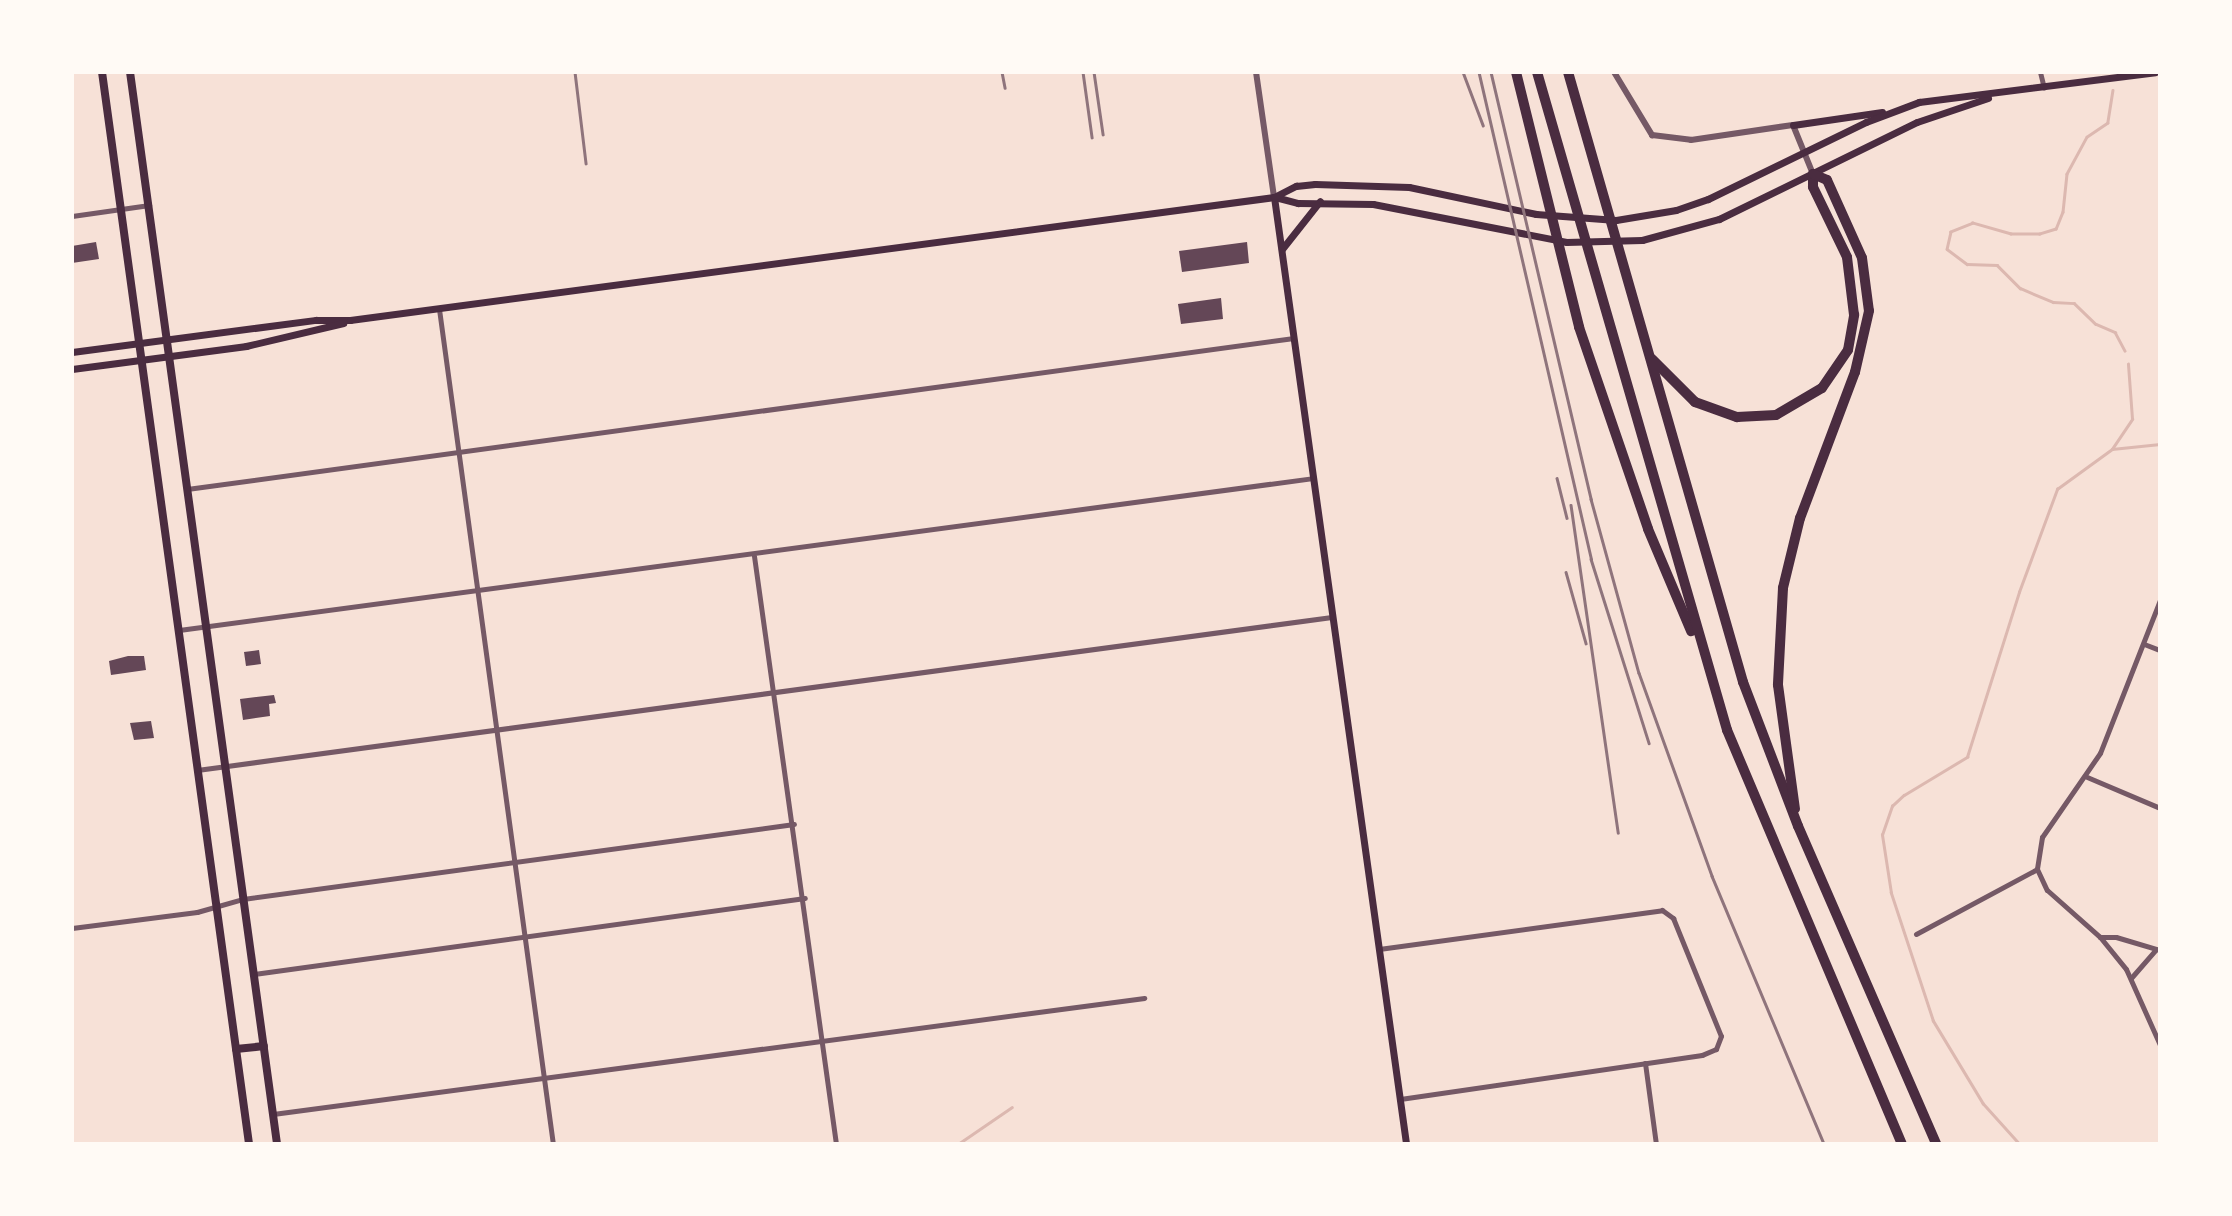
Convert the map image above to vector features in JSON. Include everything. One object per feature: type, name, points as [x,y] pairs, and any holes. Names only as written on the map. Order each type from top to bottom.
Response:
[{"type":"highway","points":[[1516,72],[1579,327],[1644,516],[1710,677],[1755,801],[1902,1144]]},
{"type":"highway","points":[[1537,72],[1710,677]]},
{"type":"highway","points":[[1568,72],[1743,682],[1798,826],[1936,1144]]},
{"type":"highway","points":[[1649,355],[1695,402],[1737,417],[1788,411],[1832,378],[1852,333],[1853,296],[1847,257],[1813,187],[1813,174],[1827,180],[1858,246],[1869,312],[1855,372],[1800,518],[1783,588],[1778,685],[1798,826]]},
{"type":"main road","points":[[102,72],[250,1144]]},
{"type":"main road","points":[[130,72],[278,1144]]},
{"type":"main road","points":[[1793,125],[1889,112],[1935,99],[2001,94],[2155,72]]},
{"type":"main road","points":[[1274,197],[1298,203],[1321,201],[1373,204],[1557,241],[1627,242],[1684,231],[1813,174],[1917,122],[2001,94]]},
{"type":"main road","points":[[72,352],[316,320],[350,320],[439,309],[1274,197],[1296,186],[1368,183],[1526,212],[1616,220],[1676,210],[1803,154],[1889,112]]},
{"type":"main road","points":[[1274,197],[1406,1144]]},
{"type":"main road","points":[[1281,250],[1304,215],[1321,201]]},
{"type":"main road","points":[[72,369],[271,341],[350,320]]},
{"type":"main road","points":[[236,1049],[264,1046]]},
{"type":"street","points":[[1256,72],[1274,197]]},
{"type":"street","points":[[1614,72],[1652,135],[1679,141],[1793,125],[1813,174]]},
{"type":"street","points":[[2040,72],[2044,88]]},
{"type":"street","points":[[72,216],[149,205]]},
{"type":"street","points":[[439,309],[474,590],[496,729],[553,1144]]},
{"type":"street","points":[[187,489],[1294,338]]},
{"type":"street","points":[[178,630],[754,556],[1313,478]]},
{"type":"street","points":[[754,556],[805,898],[836,1144]]},
{"type":"street","points":[[2160,600],[2087,777],[2042,837],[2037,869],[2046,890],[2100,937],[2131,978],[2160,1045]]},
{"type":"street","points":[[197,770],[1332,617]]},
{"type":"street","points":[[2144,644],[2160,650]]},
{"type":"street","points":[[2087,777],[2160,808]]},
{"type":"street","points":[[72,928],[217,908],[243,899],[794,824]]},
{"type":"street","points":[[1916,934],[2037,869]]},
{"type":"street","points":[[254,974],[524,939],[805,898]]},
{"type":"street","points":[[1378,949],[1665,911],[1673,918],[1718,1026],[1718,1047],[1709,1054],[1400,1099]]},
{"type":"street","points":[[2100,937],[2116,937],[2158,950],[2131,978]]},
{"type":"street","points":[[273,1114],[821,1037],[1144,998]]},
{"type":"street","points":[[1645,1063],[1656,1144]]},
{"type":"building","points":[[96,242],[99,259],[72,263],[72,246]]},
{"type":"building","points":[[1247,242],[1249,263],[1182,272],[1179,251]]},
{"type":"building","points":[[1221,298],[1223,319],[1181,324],[1178,304]]},
{"type":"building","points":[[259,650],[261,664],[246,666],[244,652]]},
{"type":"building","points":[[128,656],[144,656],[146,670],[111,675],[109,661]]},
{"type":"building","points":[[274,695],[276,703],[269,704],[270,716],[243,720],[240,699]]},
{"type":"building","points":[[151,721],[154,738],[134,740],[130,723]]},
{"type":"waterway","points":[[2113,90],[2108,123],[2087,137],[2067,174],[2063,212],[2056,229],[2040,234],[2011,234],[1973,223],[1951,232],[1947,249],[1967,264],[1997,265],[2020,288],[2053,302],[2074,303],[2096,324],[2115,332],[2125,351]]},
{"type":"waterway","points":[[2019,1144],[1983,1104],[1933,1021],[1891,893],[1882,835],[1892,806],[1904,795],[1967,757],[2019,592],[2057,489],[2112,449],[2132,419],[2128,364]]},
{"type":"waterway","points":[[2112,449],[2160,444]]},
{"type":"waterway","points":[[958,1144],[1012,1107]]},
{"type":"railway","points":[[575,72],[586,163]]},
{"type":"railway","points":[[1002,72],[1005,88]]},
{"type":"railway","points":[[1083,72],[1092,137]]},
{"type":"railway","points":[[1094,72],[1103,134]]},
{"type":"railway","points":[[1463,72],[1483,125]]},
{"type":"railway","points":[[1479,72],[1591,559],[1649,743]]},
{"type":"railway","points":[[1491,72],[1591,499],[1639,673],[1712,876],[1824,1144]]},
{"type":"railway","points":[[1557,478],[1567,518]]},
{"type":"railway","points":[[1571,505],[1618,833]]},
{"type":"railway","points":[[1566,572],[1586,643]]}]
